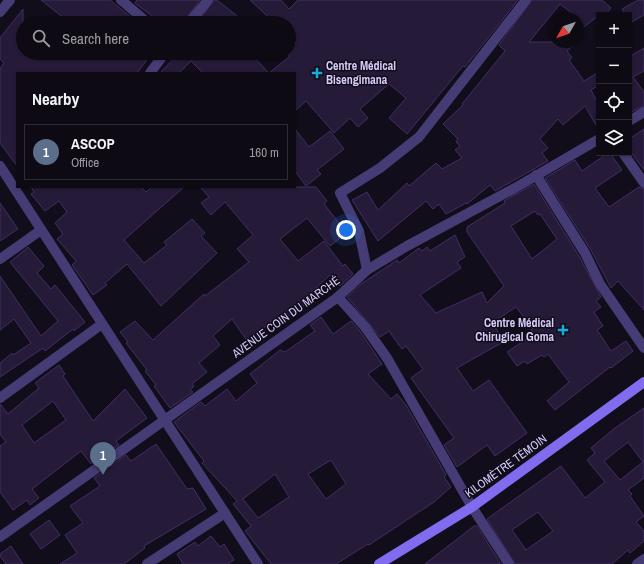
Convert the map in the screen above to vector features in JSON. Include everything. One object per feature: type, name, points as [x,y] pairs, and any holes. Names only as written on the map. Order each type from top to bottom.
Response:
[{"type":"main road","name":"KILOMÈTRE TÉMOIN","points":[[379,564],[472,507],[644,382]]},
{"type":"street","points":[[0,12],[10,0]]},
{"type":"street","points":[[121,0],[140,16]]},
{"type":"street","points":[[195,16],[208,0]]},
{"type":"street","points":[[367,270],[359,231],[340,193],[380,168],[419,137],[526,0]]},
{"type":"street","points":[[151,72],[160,60]]},
{"type":"street","points":[[631,120],[644,112]]},
{"type":"street","name":"AVENUE COIN DU MARCHÉ","points":[[0,537],[338,297],[367,270],[407,246],[596,141]]},
{"type":"street","points":[[625,156],[644,183]]},
{"type":"street","points":[[0,166],[258,564]]},
{"type":"street","points":[[536,175],[585,253],[600,284],[644,348]]},
{"type":"street","points":[[0,259],[41,230]]},
{"type":"street","points":[[338,297],[365,327],[387,358],[472,507],[509,564]]},
{"type":"street","points":[[0,398],[102,324]]},
{"type":"street","points":[[147,564],[225,513]]},
{"type":"street","points":[[637,564],[644,558]]},
{"type":"building","points":[[41,0],[110,0],[129,16],[61,16]]},
{"type":"building","points":[[137,0],[200,0],[188,16],[152,16],[135,3]]},
{"type":"building","points":[[214,0],[217,0],[237,16],[202,16]]},
{"type":"building","points":[[250,0],[281,0],[289,9],[298,0],[518,0],[465,67],[463,66],[407,134],[389,118],[406,98],[389,84],[360,109],[368,118],[358,127],[350,118],[334,133],[306,101],[296,110],[296,72],[270,72],[285,60],[296,60],[296,16],[267,16]]},
{"type":"building","points":[[532,0],[602,0],[611,8],[608,12],[596,12],[596,17],[584,27],[584,12],[570,12],[560,4],[553,12],[548,12],[548,19],[529,42],[548,42],[548,48],[570,48],[567,51],[572,58],[569,60],[584,81],[596,74],[596,87],[591,90],[596,99],[596,125],[585,106],[563,125],[558,119],[540,139],[548,148],[542,153],[548,161],[495,191],[490,185],[467,204],[466,203],[446,214],[439,204],[433,209],[426,201],[378,241],[352,200],[367,192],[378,210],[407,183],[409,186],[436,163],[442,169],[462,158],[455,150],[460,146],[456,142],[458,139],[443,124],[463,105],[462,104],[505,51],[499,45]]},
{"type":"building","points":[[638,0],[644,0],[644,15],[632,22],[632,12],[624,12],[622,9]]},
{"type":"building","points":[[23,9],[23,16],[17,16]]},
{"type":"building","points":[[16,18],[16,60],[147,60],[138,72],[16,72],[16,165],[0,143],[0,69],[4,63],[0,59],[0,38]]},
{"type":"building","points":[[644,48],[644,71],[633,77],[644,92],[644,106],[632,112],[632,84],[632,55]]},
{"type":"building","points":[[172,60],[257,60],[268,72],[202,72],[191,61],[180,72],[161,72]]},
{"type":"building","points":[[644,129],[644,170],[632,154],[632,137]]},
{"type":"building","points":[[296,130],[309,147],[330,131],[344,149],[317,170],[321,174],[306,186],[296,172]]},
{"type":"building","points":[[604,156],[612,156],[622,170],[595,188],[609,207],[639,187],[644,189],[644,310],[618,281],[611,288],[591,250],[545,178],[575,160],[582,171]]},
{"type":"building","points":[[534,184],[579,256],[601,297],[596,301],[601,307],[594,312],[603,326],[597,330],[611,351],[626,341],[633,351],[555,410],[547,401],[569,382],[548,354],[544,357],[542,355],[527,364],[525,361],[517,366],[507,352],[534,334],[531,330],[533,329],[516,307],[493,322],[503,342],[457,368],[473,391],[489,380],[527,433],[495,456],[487,445],[457,467],[444,445],[454,438],[411,378],[423,369],[406,346],[402,349],[389,331],[380,337],[347,297],[361,284],[397,260],[399,263],[419,248],[422,251],[427,247],[430,251],[455,235],[465,257],[457,262],[461,268],[420,295],[436,313],[482,292],[487,303],[504,286],[467,232],[467,227],[505,203],[504,201]],"holes":[[[535,211],[538,215],[540,214],[557,239],[532,259],[511,226]]]},
{"type":"building","points":[[316,187],[327,201],[324,204],[347,233],[330,246],[307,218],[280,239],[298,261],[324,241],[343,266],[345,264],[353,274],[340,286],[330,275],[304,299],[308,303],[297,311],[296,310],[280,323],[275,318],[258,333],[261,337],[250,345],[232,319],[213,336],[220,345],[199,363],[207,372],[192,384],[194,386],[190,390],[193,392],[170,408],[154,386],[156,385],[145,371],[147,370],[126,343],[128,342],[120,332],[135,321],[153,340],[204,294],[205,296],[249,262],[237,249],[253,235],[225,202],[211,215],[201,203],[209,197],[201,188]]},
{"type":"building","points":[[32,188],[142,188],[146,192],[151,188],[183,188],[124,240],[144,263],[167,245],[164,242],[192,219],[205,233],[201,236],[217,253],[161,306],[127,264],[105,283],[107,285],[93,295],[72,265],[76,261],[57,239],[63,234],[55,223],[67,212],[59,201],[45,211],[31,194],[34,192]]},
{"type":"building","points":[[0,203],[18,229],[0,241]]},
{"type":"building","points":[[28,247],[44,266],[37,273],[51,289],[55,285],[85,322],[74,331],[73,329],[45,351],[43,348],[0,377],[0,363],[12,353],[13,355],[31,343],[14,319],[0,330],[0,276],[41,336],[58,321],[10,262]]},
{"type":"building","points":[[321,317],[333,334],[351,321],[360,331],[382,364],[368,374],[391,399],[397,394],[406,405],[446,475],[444,477],[451,487],[434,502],[369,545],[368,544],[336,564],[271,564],[245,531],[251,526],[233,504],[237,501],[202,463],[204,461],[174,422],[201,402],[205,406],[227,389],[236,401],[257,383],[250,374],[280,350],[285,352],[315,331],[310,325]],"holes":[[[331,460],[346,484],[326,499],[308,474]],[[275,474],[289,497],[258,518],[243,499]]]},
{"type":"building","points":[[59,365],[65,374],[63,376],[93,421],[125,389],[147,418],[116,441],[119,445],[91,464],[81,451],[32,489],[39,498],[30,505],[27,500],[13,510],[0,492],[0,446],[6,442],[0,434],[0,404],[8,414],[39,388],[35,383]],"holes":[[[53,401],[66,420],[34,443],[22,425]]]},
{"type":"building","points":[[644,408],[644,478],[628,490],[632,494],[630,496],[644,516],[636,522],[644,531],[644,541],[630,553],[628,550],[612,564],[515,564],[487,519],[561,466],[585,498],[605,482],[587,460],[595,453],[591,448],[615,428]],"holes":[[[628,442],[643,462],[620,480],[604,461]],[[538,512],[553,531],[526,550],[512,530]]]},
{"type":"building","points":[[156,444],[187,489],[193,488],[206,509],[144,546],[145,548],[124,564],[60,564],[77,553],[65,535],[83,523],[70,506],[100,486],[94,478],[126,455],[131,461]]},
{"type":"building","points":[[49,520],[60,535],[41,549],[30,534]]},
{"type":"building","points":[[474,526],[477,526],[501,564],[425,564]]},
{"type":"building","points":[[211,536],[220,547],[224,544],[234,560],[228,564],[183,564],[177,554],[195,542],[198,546]]},
{"type":"building","points":[[11,546],[23,564],[6,564],[0,556],[0,554]]},
{"type":"place","name":"Centre Médical Bisengimana","points":[[317,73]]},
{"type":"place","name":"Centre Médical Chirugical Goma","points":[[563,330]]},
{"type":"place","name":"ASCOP","points":[[103,475]]}]
